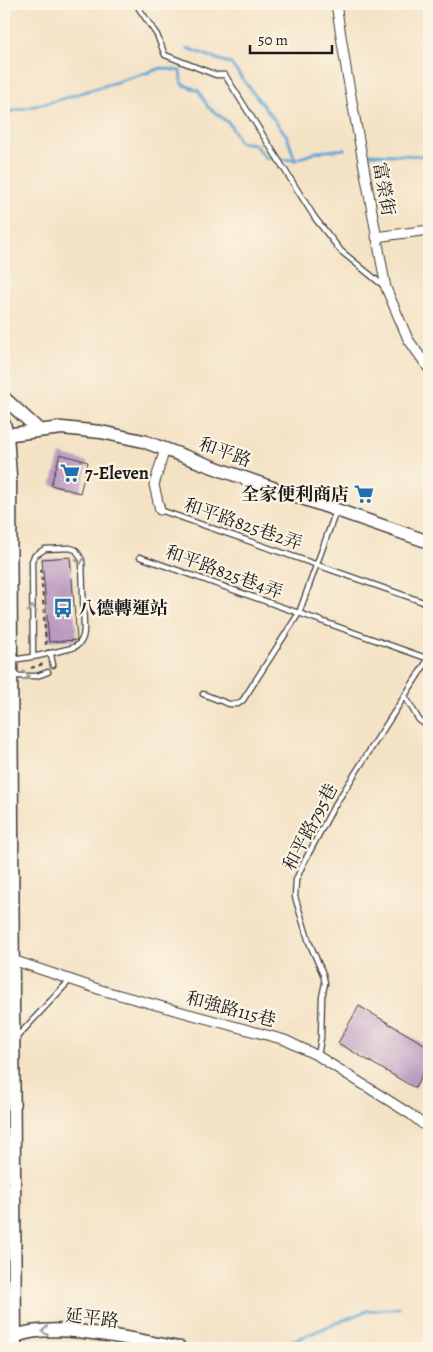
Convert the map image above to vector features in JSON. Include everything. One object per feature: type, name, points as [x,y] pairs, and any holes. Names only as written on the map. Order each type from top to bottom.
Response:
[{"type":"street","name":"富榮街","points":[[336,4],[386,288],[408,339],[429,369]]},
{"type":"street","points":[[376,237],[429,230]]},
{"type":"street","points":[[4,398],[39,430]]},
{"type":"street","name":"和平路","points":[[5,431],[62,428],[101,432],[143,441],[429,542]]},
{"type":"street","points":[[4,1346],[15,1342],[12,1042],[8,958],[7,660],[10,476],[5,431]]},
{"type":"street","points":[[160,510],[154,485],[165,449]]},
{"type":"street","name":"和強路115巷","points":[[8,958],[101,990],[285,1040],[318,1056],[410,1114],[429,1129]]},
{"type":"street","name":"延平路","points":[[15,1342],[45,1330],[76,1331],[180,1348]]},
{"type":"lane","points":[[136,4],[157,35],[165,56],[216,75],[225,75],[314,218],[341,250],[386,288]]},
{"type":"lane","points":[[203,694],[229,704],[238,704],[243,700],[300,613],[337,509]]},
{"type":"lane","name":"和平路825巷2弄","points":[[160,510],[429,604]]},
{"type":"lane","points":[[7,660],[33,656],[48,653],[77,646],[82,640],[84,634],[82,560],[76,550],[70,548],[45,549],[34,556],[32,561],[33,656]]},
{"type":"lane","name":"和平路825巷4弄","points":[[140,557],[429,658]]},
{"type":"lane","points":[[48,653],[51,656],[53,665]]},
{"type":"lane","name":"和平路795巷","points":[[318,1056],[321,1038],[322,997],[325,983],[309,942],[295,897],[296,880],[333,808],[429,658]]},
{"type":"lane","points":[[7,676],[37,676],[48,672]]},
{"type":"lane","points":[[405,696],[420,720],[429,727]]},
{"type":"lane","points":[[12,1042],[70,980]]},
{"type":"building","name":"7-Eleven","points":[[60,454],[88,462],[80,493],[51,485]]},
{"type":"building","points":[[70,557],[77,640],[49,642],[42,559]]},
{"type":"building","points":[[359,1006],[429,1047],[429,1062],[415,1088],[338,1043]]},
{"type":"waterway","points":[[187,48],[231,64],[287,136],[295,160]]},
{"type":"waterway","points":[[4,113],[55,101],[162,68],[180,71],[182,84],[199,91],[208,107],[230,124],[239,142],[254,144],[266,158],[295,160],[317,152],[345,149]]},
{"type":"waterway","points":[[370,154],[429,156]]},
{"type":"waterway","points":[[257,1344],[288,1343],[366,1311],[399,1308]]},
{"type":"place","name":"7-Eleven","points":[[70,473]]},
{"type":"place","name":"全家便利商店","points":[[364,494]]},
{"type":"place","name":"八德轉運站","points":[[63,608]]}]
